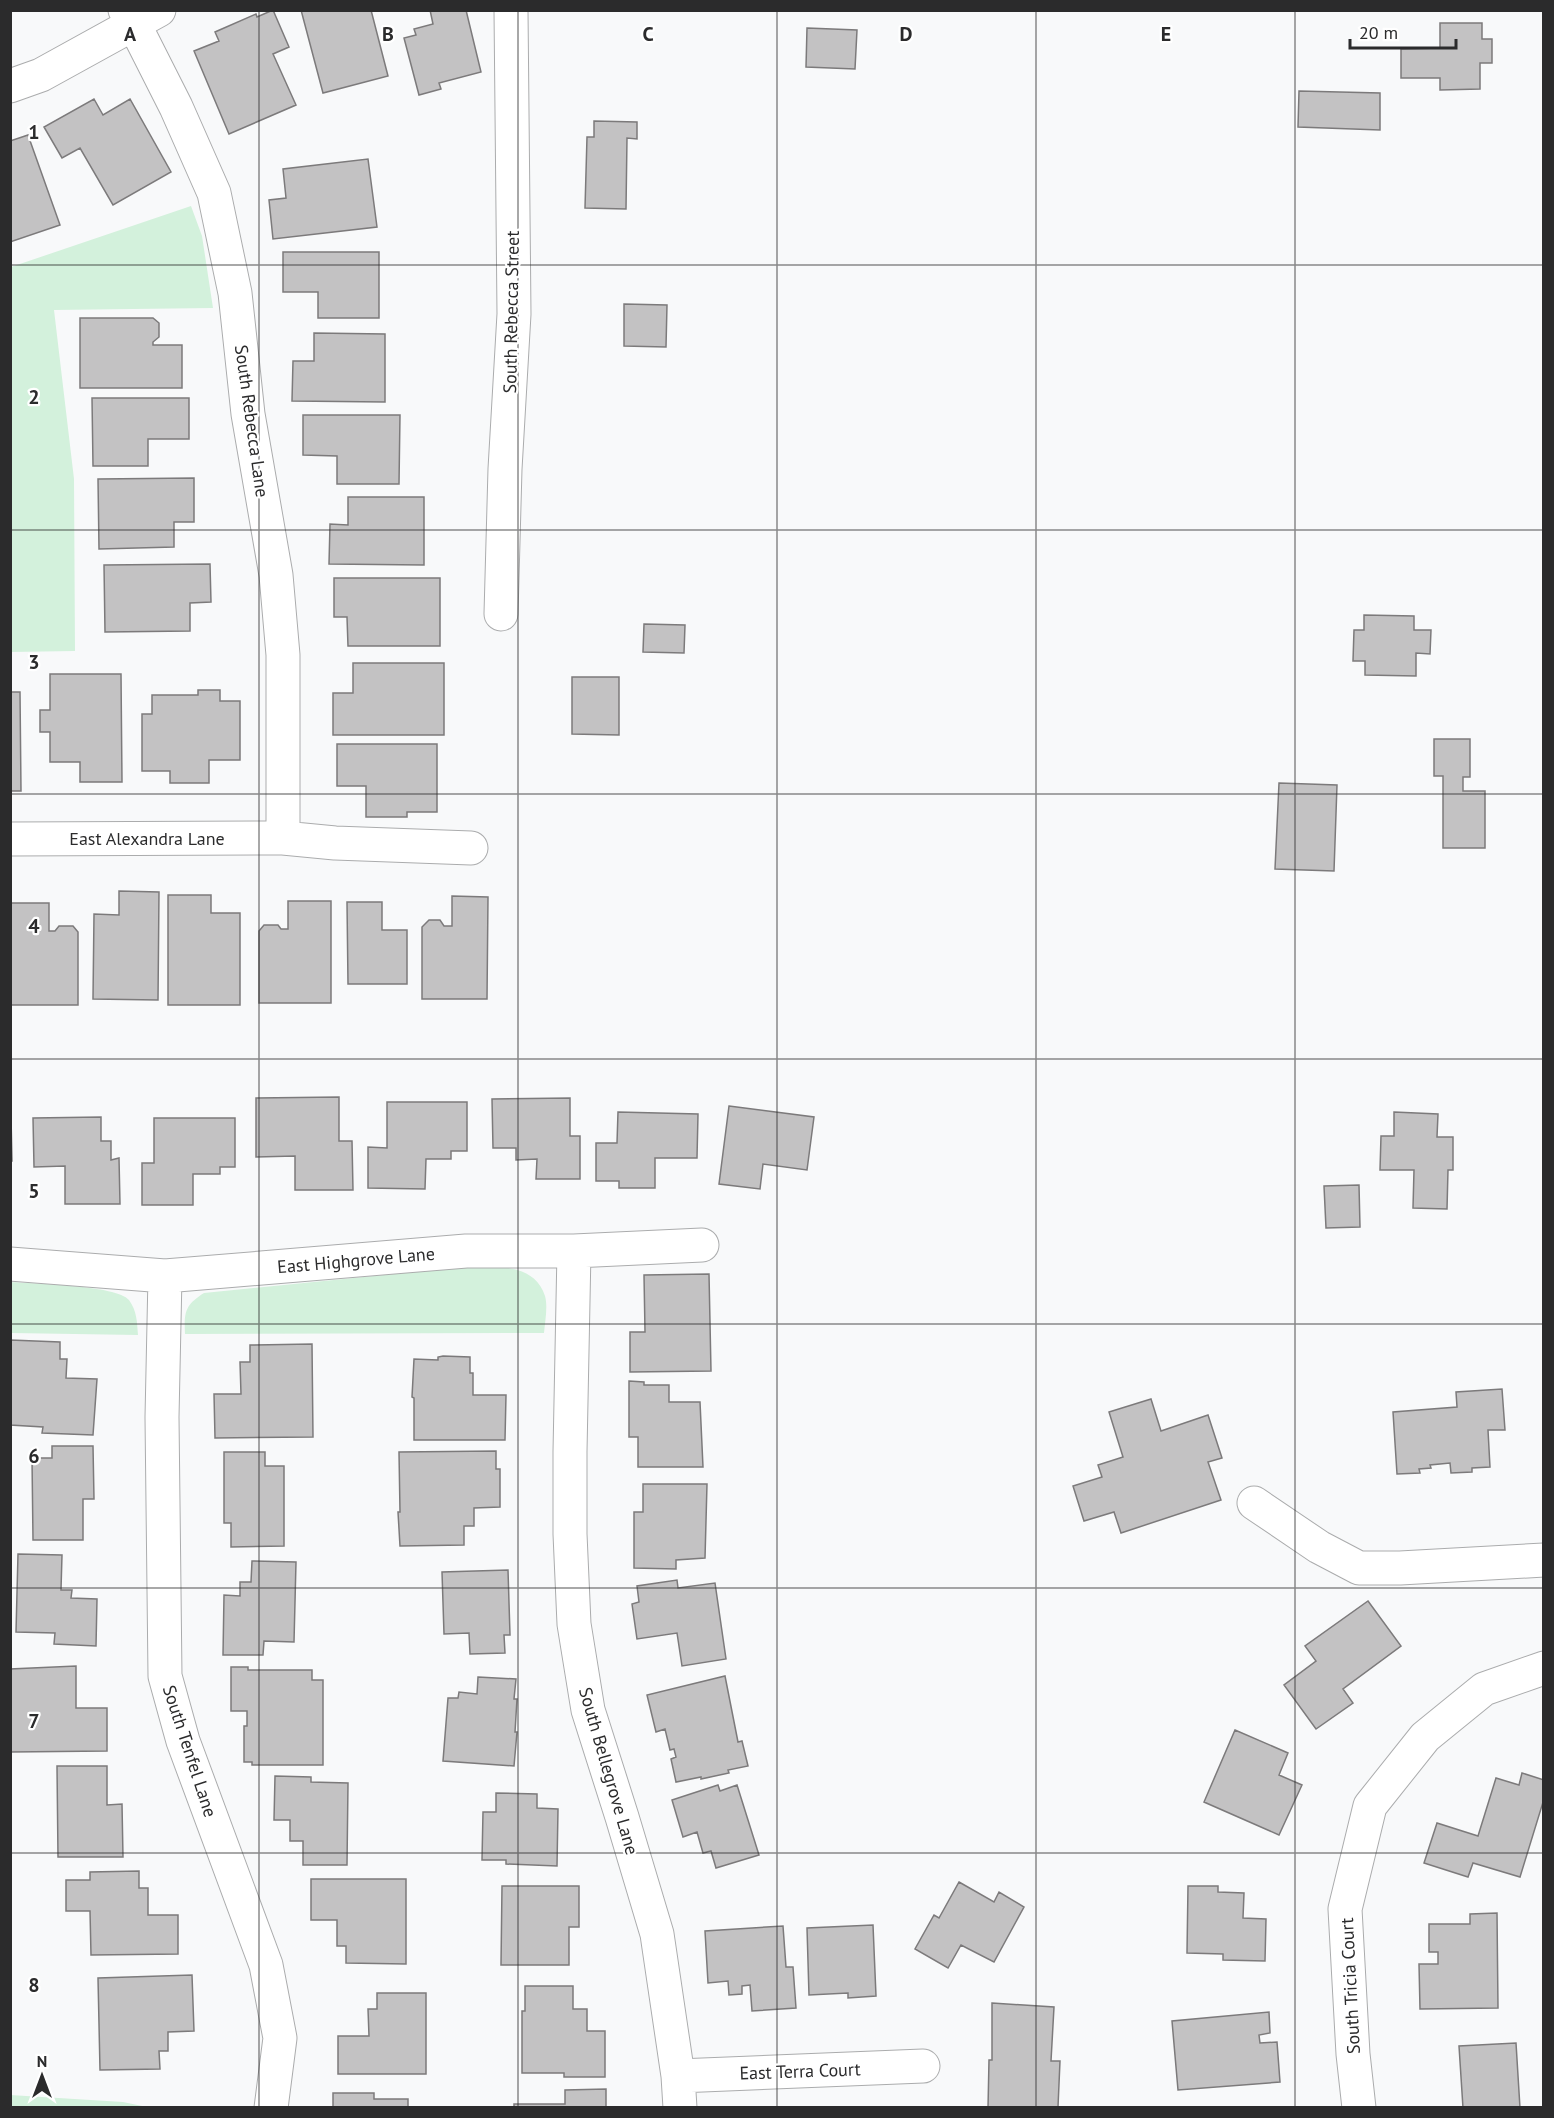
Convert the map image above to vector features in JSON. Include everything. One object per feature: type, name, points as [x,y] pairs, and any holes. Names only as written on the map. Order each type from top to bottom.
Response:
[{"type":"street","name":"South Rebecca Street","points":[[501,614],[505,469],[514,314],[511,10]]},
{"type":"street","points":[[10,86],[41,75],[139,15]]},
{"type":"street","name":"South Rebecca Lane","points":[[139,15],[214,193],[235,293],[248,414],[277,587],[283,655],[283,838]]},
{"type":"street","name":"East Alexandra Lane","points":[[10,839],[283,838],[335,843],[471,848]]},
{"type":"street","name":"East Highgrove Lane","points":[[10,1264],[165,1276],[466,1251],[574,1251],[702,1245]]},
{"type":"street","name":"South Bellegrove Lane","points":[[574,1251],[570,1534],[574,1624],[588,1710],[657,1934],[679,2092]]},
{"type":"street","name":"South Tenfel Lane","points":[[165,1276],[162,1417],[165,1676],[183,1741],[266,1965],[280,2038],[271,2108]]},
{"type":"street","points":[[1254,1503],[1319,1547],[1359,1568],[1544,1560]]},
{"type":"street","name":"South Tricia Court","points":[[1359,2108],[1353,2054],[1346,1909],[1370,1806],[1425,1737],[1484,1689],[1544,1668]]},
{"type":"street","name":"East Terra Court","points":[[679,2092],[923,2066]]},
{"type":"green space","points":[[191,206],[202,236],[213,308],[54,310],[74,479],[75,651],[11,652],[11,267]]},
{"type":"green space","points":[[463,1267],[510,1268],[522,1271],[531,1277],[539,1285],[546,1300],[544,1333],[185,1334],[185,1320],[189,1305],[204,1293]]},
{"type":"green space","points":[[11,1282],[92,1288],[121,1295],[129,1300],[134,1308],[138,1335],[11,1333]]},
{"type":"green space","points":[[10,2095],[123,2102],[147,2107],[11,2107]]},
{"type":"building","points":[[273,10],[289,47],[273,54],[296,105],[229,134],[194,51],[219,41],[215,32],[256,14],[257,17]]},
{"type":"building","points":[[301,10],[371,10],[388,76],[323,93]]},
{"type":"building","points":[[430,10],[466,10],[481,72],[439,83],[441,89],[419,95],[404,38],[416,35],[414,29],[433,24]]},
{"type":"building","points":[[1440,23],[1482,23],[1482,39],[1492,39],[1492,63],[1480,63],[1480,89],[1440,90],[1440,78],[1401,78],[1401,49],[1440,48]]},
{"type":"building","points":[[807,28],[857,30],[855,69],[806,67]]},
{"type":"building","points":[[1299,91],[1380,93],[1380,130],[1298,127]]},
{"type":"building","points":[[94,99],[103,115],[130,99],[171,172],[113,205],[80,148],[62,158],[44,127]]},
{"type":"building","points":[[594,121],[637,122],[637,139],[627,138],[626,209],[585,208],[587,137],[594,137]]},
{"type":"building","points":[[28,135],[60,225],[10,242],[10,141]]},
{"type":"building","points":[[368,159],[377,227],[273,239],[269,200],[286,198],[283,169]]},
{"type":"building","points":[[283,252],[379,252],[379,318],[318,318],[318,292],[283,292]]},
{"type":"building","points":[[624,304],[667,305],[666,347],[624,346]]},
{"type":"building","points":[[80,318],[153,318],[159,323],[159,337],[153,345],[182,345],[182,388],[80,388]]},
{"type":"building","points":[[314,333],[385,334],[385,402],[292,401],[293,361],[314,361]]},
{"type":"building","points":[[92,398],[189,398],[189,439],[148,439],[148,466],[93,466]]},
{"type":"building","points":[[303,415],[400,415],[399,484],[337,484],[337,456],[303,455]]},
{"type":"building","points":[[194,478],[194,522],[174,522],[174,547],[99,549],[98,479]]},
{"type":"building","points":[[348,497],[424,497],[424,565],[329,564],[330,524],[348,525]]},
{"type":"building","points":[[210,564],[211,602],[190,603],[190,631],[105,632],[104,565]]},
{"type":"building","points":[[334,578],[440,578],[440,646],[348,646],[347,617],[334,617]]},
{"type":"building","points":[[1364,615],[1414,616],[1414,630],[1431,630],[1430,654],[1416,653],[1416,676],[1365,675],[1365,661],[1353,661],[1354,630],[1364,630]]},
{"type":"building","points":[[644,624],[685,625],[684,653],[643,652]]},
{"type":"building","points":[[353,663],[444,663],[444,735],[333,735],[333,693],[353,693]]},
{"type":"building","points":[[50,674],[121,674],[122,782],[80,782],[80,762],[50,762],[50,732],[40,732],[40,710],[50,710]]},
{"type":"building","points":[[572,677],[619,677],[619,735],[572,734]]},
{"type":"building","points":[[198,690],[220,690],[220,701],[240,701],[240,760],[209,760],[209,783],[170,783],[170,771],[142,771],[142,714],[152,714],[152,695],[198,695]]},
{"type":"building","points":[[10,692],[20,692],[21,791],[10,791]]},
{"type":"building","points":[[1434,739],[1470,739],[1470,777],[1463,777],[1463,791],[1485,791],[1485,848],[1443,848],[1443,776],[1434,776]]},
{"type":"building","points":[[337,744],[437,744],[437,812],[407,812],[407,817],[366,817],[366,786],[337,786]]},
{"type":"building","points":[[1279,783],[1337,785],[1334,871],[1275,869]]},
{"type":"building","points":[[119,891],[159,892],[158,1000],[93,999],[94,914],[119,915]]},
{"type":"building","points":[[168,895],[211,895],[211,913],[240,913],[240,1005],[168,1005]]},
{"type":"building","points":[[452,896],[488,897],[487,999],[422,999],[422,927],[429,920],[440,920],[444,926],[452,926]]},
{"type":"building","points":[[288,901],[331,901],[331,1003],[259,1003],[259,931],[264,925],[278,925],[281,929],[288,929]]},
{"type":"building","points":[[347,902],[382,902],[382,930],[407,930],[407,984],[348,984]]},
{"type":"building","points":[[10,903],[49,903],[49,931],[55,931],[59,926],[73,926],[78,932],[78,1005],[10,1005]]},
{"type":"building","points":[[339,1097],[339,1141],[352,1141],[353,1190],[295,1190],[295,1156],[256,1157],[256,1098]]},
{"type":"building","points":[[570,1098],[570,1136],[580,1136],[580,1179],[536,1179],[537,1159],[516,1160],[516,1148],[493,1148],[492,1099]]},
{"type":"building","points":[[387,1102],[467,1102],[467,1151],[451,1151],[451,1159],[426,1159],[425,1189],[368,1188],[368,1147],[387,1148]]},
{"type":"building","points":[[729,1106],[814,1117],[807,1170],[763,1164],[760,1189],[719,1184]]},
{"type":"building","points":[[618,1112],[698,1114],[697,1158],[655,1158],[655,1188],[619,1188],[619,1181],[596,1181],[596,1143],[617,1143]]},
{"type":"building","points":[[1394,1112],[1438,1114],[1437,1137],[1453,1137],[1453,1170],[1448,1170],[1447,1209],[1413,1208],[1414,1170],[1380,1170],[1381,1136],[1394,1136]]},
{"type":"building","points":[[11,1117],[12,1161],[10,1161]]},
{"type":"building","points":[[101,1117],[101,1141],[111,1141],[111,1160],[119,1158],[120,1204],[65,1204],[65,1166],[34,1167],[33,1118]]},
{"type":"building","points":[[154,1118],[235,1118],[235,1167],[220,1167],[220,1174],[193,1174],[193,1205],[142,1205],[142,1163],[154,1163]]},
{"type":"building","points":[[1359,1185],[1360,1227],[1326,1228],[1324,1186]]},
{"type":"building","points":[[709,1274],[711,1371],[630,1372],[630,1332],[645,1332],[644,1275]]},
{"type":"building","points":[[10,1340],[60,1342],[60,1359],[67,1359],[66,1378],[97,1379],[93,1435],[42,1433],[43,1427],[10,1425]]},
{"type":"building","points":[[312,1344],[313,1437],[215,1438],[214,1394],[241,1394],[240,1362],[250,1362],[250,1345]]},
{"type":"building","points":[[438,1357],[470,1357],[473,1395],[506,1395],[505,1440],[414,1440],[414,1398],[412,1397],[414,1359],[438,1360]]},
{"type":"building","points":[[629,1381],[644,1382],[644,1385],[669,1385],[669,1402],[700,1402],[703,1467],[638,1467],[638,1437],[629,1437]]},
{"type":"building","points":[[1502,1389],[1505,1430],[1488,1430],[1490,1467],[1472,1468],[1472,1472],[1451,1473],[1450,1463],[1430,1465],[1431,1468],[1419,1469],[1420,1473],[1397,1474],[1393,1412],[1457,1407],[1456,1392]]},
{"type":"building","points":[[1151,1399],[1161,1431],[1208,1415],[1222,1458],[1208,1462],[1221,1500],[1121,1533],[1114,1512],[1084,1521],[1073,1486],[1102,1477],[1098,1465],[1123,1457],[1109,1412]]},
{"type":"building","points":[[52,1446],[93,1446],[94,1499],[83,1499],[83,1540],[33,1540],[32,1458],[52,1458]]},
{"type":"building","points":[[496,1451],[496,1469],[500,1469],[500,1507],[474,1508],[474,1526],[464,1526],[464,1545],[400,1546],[399,1452]]},
{"type":"building","points":[[224,1452],[265,1452],[265,1466],[284,1466],[284,1546],[231,1547],[231,1523],[224,1523]]},
{"type":"building","points":[[643,1484],[707,1484],[705,1558],[676,1560],[676,1569],[634,1568],[634,1512],[643,1512]]},
{"type":"building","points":[[18,1554],[62,1555],[61,1590],[72,1590],[71,1598],[97,1599],[96,1646],[54,1644],[55,1633],[16,1632]]},
{"type":"building","points":[[252,1561],[296,1562],[294,1642],[264,1641],[263,1655],[223,1655],[224,1595],[240,1596],[240,1582],[251,1582]]},
{"type":"building","points":[[508,1570],[510,1635],[504,1635],[505,1653],[470,1654],[469,1633],[444,1634],[442,1572]]},
{"type":"building","points":[[677,1580],[678,1588],[715,1583],[726,1659],[682,1666],[677,1633],[637,1639],[632,1604],[639,1602],[637,1586]]},
{"type":"building","points":[[1368,1601],[1401,1646],[1343,1689],[1353,1703],[1316,1729],[1284,1685],[1316,1661],[1305,1646]]},
{"type":"building","points":[[76,1666],[76,1708],[107,1708],[107,1751],[10,1752],[10,1669]]},
{"type":"building","points":[[231,1667],[248,1667],[248,1670],[312,1670],[312,1680],[323,1680],[323,1765],[252,1765],[252,1762],[244,1762],[244,1726],[247,1726],[247,1711],[231,1711]]},
{"type":"building","points":[[725,1676],[738,1742],[742,1741],[748,1766],[728,1770],[729,1773],[676,1782],[671,1759],[676,1757],[674,1749],[670,1750],[665,1729],[656,1732],[647,1695]]},
{"type":"building","points":[[478,1677],[516,1679],[514,1699],[517,1699],[515,1732],[517,1732],[514,1766],[443,1761],[448,1698],[458,1698],[459,1692],[477,1694]]},
{"type":"building","points":[[1235,1730],[1288,1753],[1279,1775],[1302,1785],[1279,1835],[1204,1802]]},
{"type":"building","points":[[57,1766],[107,1766],[107,1805],[122,1804],[123,1857],[58,1857]]},
{"type":"building","points":[[1522,1773],[1544,1780],[1544,1799],[1520,1877],[1473,1863],[1468,1877],[1424,1863],[1437,1823],[1478,1836],[1496,1778],[1519,1785]]},
{"type":"building","points":[[275,1776],[311,1777],[311,1782],[348,1783],[347,1865],[303,1865],[303,1841],[290,1841],[290,1820],[274,1820]]},
{"type":"building","points":[[718,1785],[720,1791],[737,1785],[759,1855],[716,1868],[711,1851],[703,1853],[697,1832],[683,1837],[672,1800]]},
{"type":"building","points":[[496,1793],[537,1794],[537,1808],[558,1809],[557,1866],[506,1864],[506,1860],[482,1860],[483,1812],[496,1812]]},
{"type":"building","points":[[139,1871],[139,1888],[148,1888],[148,1915],[178,1915],[178,1954],[91,1955],[90,1911],[66,1911],[66,1880],[90,1880],[90,1872]]},
{"type":"building","points":[[311,1879],[406,1879],[406,1964],[346,1963],[346,1946],[337,1946],[337,1920],[311,1920]]},
{"type":"building","points":[[959,1882],[994,1902],[999,1892],[1024,1907],[994,1962],[961,1945],[948,1968],[915,1949],[934,1915],[939,1918]]},
{"type":"building","points":[[502,1886],[579,1886],[579,1927],[569,1927],[569,1965],[501,1965]]},
{"type":"building","points":[[1188,1886],[1218,1886],[1218,1892],[1244,1893],[1243,1918],[1266,1919],[1265,1961],[1223,1960],[1223,1954],[1187,1953]]},
{"type":"building","points":[[1497,1913],[1498,2008],[1420,2009],[1419,1964],[1438,1964],[1438,1952],[1429,1952],[1429,1924],[1470,1924],[1470,1914]]},
{"type":"building","points":[[873,1925],[876,1996],[848,1998],[848,1993],[809,1995],[807,1928]]},
{"type":"building","points":[[783,1926],[786,1967],[793,1967],[796,2008],[752,2011],[750,1985],[742,1986],[742,1994],[729,1995],[728,1981],[708,1983],[705,1931]]},
{"type":"building","points":[[192,1975],[194,2031],[168,2032],[168,2051],[159,2051],[160,2069],[100,2070],[98,1978]]},
{"type":"building","points":[[525,1986],[573,1986],[573,2009],[587,2009],[587,2031],[605,2031],[605,2077],[564,2077],[564,2073],[522,2073],[522,2011],[525,2011]]},
{"type":"building","points":[[377,1993],[426,1993],[426,2074],[338,2074],[338,2036],[369,2036],[368,2009],[377,2009]]},
{"type":"building","points":[[992,2003],[1054,2007],[1051,2061],[1060,2061],[1058,2107],[988,2108],[989,2060],[992,2060]]},
{"type":"building","points":[[1269,2012],[1270,2033],[1259,2035],[1260,2043],[1277,2042],[1280,2082],[1178,2090],[1172,2021]]},
{"type":"building","points":[[1516,2043],[1520,2108],[1463,2108],[1459,2046]]},
{"type":"building","points":[[606,2089],[606,2108],[514,2108],[514,2104],[565,2104],[565,2090]]},
{"type":"building","points":[[333,2093],[374,2093],[374,2099],[408,2099],[408,2108],[333,2108]]}]
